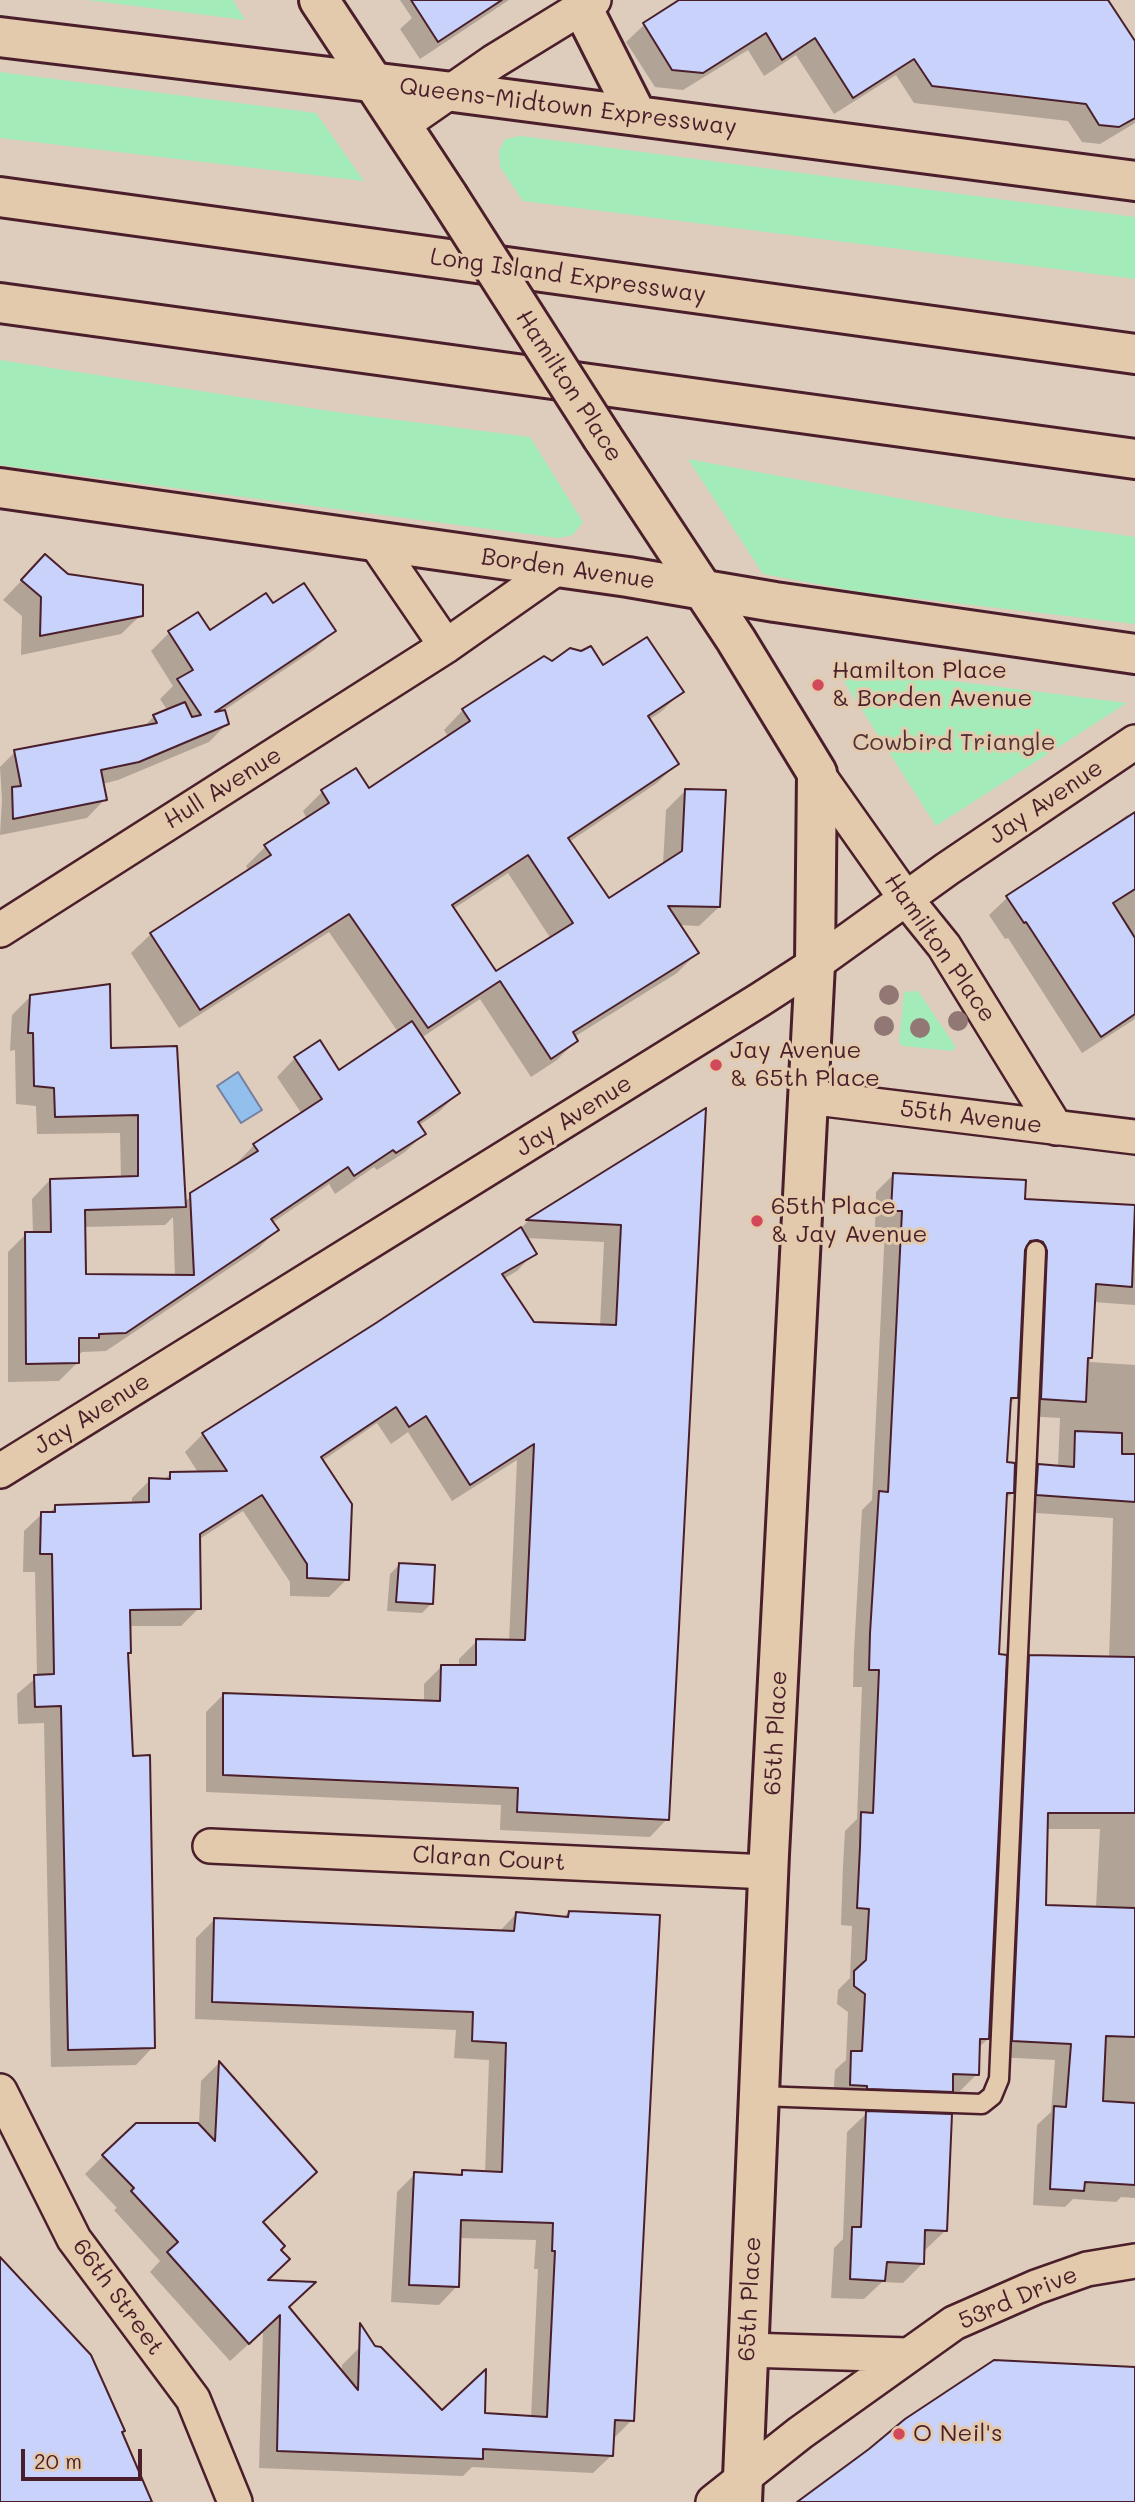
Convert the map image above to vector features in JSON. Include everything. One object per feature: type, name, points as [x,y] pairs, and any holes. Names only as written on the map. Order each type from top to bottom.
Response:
[{"type":"main road","name":"Hamilton Place","points":[[318,0],[448,195],[602,437],[736,640],[817,773]]},
{"type":"main road","points":[[588,4],[637,116]]},
{"type":"main road","name":"Queens-Midtown Expressway","points":[[0,37],[453,92],[1135,181]]},
{"type":"main road","name":"Long Island Expressway","points":[[0,197],[1135,354]]},
{"type":"main road","points":[[0,303],[1135,459]]},
{"type":"main road","points":[[1088,452],[1135,466]]},
{"type":"main road","name":"Borden Avenue","points":[[0,488],[1135,654]]},
{"type":"main road","points":[[815,964],[817,773]]},
{"type":"main road","name":"65th Place","points":[[742,2490],[768,1872],[815,964]]},
{"type":"street","points":[[401,126],[493,62],[588,4]]},
{"type":"street","points":[[375,542],[446,646]]},
{"type":"street","name":"Hull Avenue","points":[[0,930],[446,646],[557,568]]},
{"type":"street","name":"Jay Avenue","points":[[0,1471],[815,964],[1135,741]]},
{"type":"street","name":"Hamilton Place","points":[[817,773],[906,899],[944,946],[1056,1128]]},
{"type":"street","name":"55th Avenue","points":[[808,1097],[1135,1137]]},
{"type":"street","name":"Claran Court","points":[[210,1846],[768,1872]]},
{"type":"street","name":"66th Street","points":[[0,2091],[74,2239],[193,2399],[235,2502]]},
{"type":"street","name":"53rd Drive","points":[[713,2502],[742,2490],[800,2432],[954,2323],[1036,2287],[1087,2269],[1135,2261]]},
{"type":"street","points":[[747,2350],[908,2354]]},
{"type":"lane","points":[[759,2096],[982,2104],[992,2096],[999,2078],[1036,1251]]},
{"type":"green space","points":[[87,0],[233,0],[245,20]]},
{"type":"green space","points":[[0,72],[316,113],[364,181],[0,138]]},
{"type":"green space","points":[[521,136],[1135,217],[1135,279],[523,201],[500,167],[499,151],[505,139]]},
{"type":"green space","points":[[0,360],[343,413],[530,437],[583,522],[573,535],[558,538],[0,465]]},
{"type":"green space","points":[[688,459],[1005,518],[1135,537],[1135,624],[861,592],[763,574]]},
{"type":"green space","name":"Cowbird Triangle","points":[[834,666],[1127,703],[936,826]]},
{"type":"green space","points":[[918,991],[956,1047],[952,1051],[903,1046],[899,1042],[904,992]]},
{"type":"water","points":[[238,1072],[262,1110],[241,1123],[217,1086]]},
{"type":"building","points":[[411,0],[502,0],[438,42]]},
{"type":"building","points":[[679,0],[1108,0],[1135,41],[1135,118],[1119,127],[1099,125],[1086,104],[932,86],[914,59],[853,98],[815,38],[782,60],[766,33],[703,73],[672,70],[643,23]]},
{"type":"building","points":[[45,554],[68,574],[143,585],[143,616],[40,636],[41,597],[21,580]]},
{"type":"building","points":[[304,583],[336,631],[215,712],[225,710],[229,724],[139,762],[101,770],[107,800],[13,819],[12,787],[21,786],[14,750],[157,723],[153,715],[185,702],[192,717],[201,715],[177,679],[193,670],[168,631],[198,612],[210,630],[266,593],[273,603]]},
{"type":"building","points":[[647,637],[684,692],[648,716],[679,764],[568,838],[609,898],[682,851],[685,789],[726,790],[720,907],[668,906],[699,953],[573,1032],[578,1041],[551,1059],[500,981],[428,1028],[349,914],[200,1010],[150,933],[271,855],[264,845],[329,803],[321,790],[356,768],[369,788],[470,721],[462,709],[544,656],[552,661],[570,648],[581,651],[591,646],[603,665]],"holes":[[[528,855],[573,923],[496,971],[452,905]]]},
{"type":"building","points":[[1135,812],[1135,889],[1113,903],[1135,938],[1135,1014],[1101,1037],[1006,896]]},
{"type":"building","points":[[110,984],[111,1048],[177,1046],[186,1207],[85,1210],[86,1274],[194,1275],[190,1193],[258,1151],[253,1144],[322,1099],[294,1057],[320,1040],[339,1070],[412,1021],[460,1093],[418,1122],[426,1134],[396,1153],[393,1150],[354,1176],[348,1167],[271,1219],[279,1230],[126,1333],[99,1334],[99,1338],[79,1338],[79,1363],[26,1364],[25,1232],[51,1232],[50,1179],[138,1176],[138,1115],[55,1117],[54,1088],[34,1086],[33,1033],[28,1033],[30,995]]},
{"type":"building","points":[[706,1108],[669,1820],[517,1812],[518,1788],[223,1775],[223,1693],[440,1701],[441,1665],[476,1665],[476,1639],[525,1640],[534,1444],[470,1485],[426,1416],[409,1427],[396,1407],[321,1457],[352,1504],[349,1580],[307,1578],[307,1564],[262,1495],[200,1534],[201,1609],[130,1610],[131,1653],[128,1653],[133,1756],[150,1755],[155,2048],[68,2050],[61,1706],[35,1707],[34,1675],[54,1674],[52,1554],[40,1554],[41,1512],[55,1512],[55,1505],[149,1502],[149,1478],[170,1479],[170,1472],[227,1471],[202,1433],[521,1227],[537,1254],[502,1274],[534,1322],[616,1325],[621,1225],[526,1220]]},
{"type":"building","points":[[893,1173],[1026,1180],[1025,1199],[1135,1205],[1132,1287],[1096,1284],[1092,1358],[1088,1358],[1086,1402],[1041,1399],[1047,1251],[1043,1242],[1037,1240],[1030,1241],[1025,1250],[1018,1398],[1011,1398],[1007,1462],[1015,1463],[1014,1493],[1007,1493],[999,1654],[1007,1655],[989,2039],[980,2039],[979,2075],[953,2074],[953,2092],[867,2089],[867,2086],[850,2085],[851,2051],[862,2051],[865,1994],[854,1986],[854,1971],[866,1960],[869,1909],[857,1908],[861,1812],[873,1813],[879,1670],[869,1670],[870,1633],[879,1491],[888,1492],[902,1211],[891,1211]]},
{"type":"building","points":[[1075,1431],[1122,1433],[1122,1454],[1135,1454],[1135,1502],[1036,1495],[1038,1464],[1074,1467]]},
{"type":"building","points":[[399,1563],[435,1565],[433,1604],[396,1602]]},
{"type":"building","points":[[1029,1655],[1135,1657],[1135,1813],[1048,1813],[1046,1905],[1135,1908],[1135,2037],[1106,2036],[1103,2101],[1135,2103],[1135,2185],[1085,2182],[1084,2191],[1050,2189],[1054,2106],[1066,2107],[1071,2044],[1012,2041]]},
{"type":"building","points":[[569,1911],[660,1915],[634,2421],[615,2420],[613,2456],[483,2449],[483,2459],[277,2451],[280,2315],[249,2344],[167,2252],[178,2242],[131,2191],[134,2188],[102,2155],[136,2123],[198,2123],[215,2141],[219,2061],[317,2172],[263,2222],[285,2246],[281,2250],[290,2259],[268,2280],[316,2282],[289,2307],[358,2390],[360,2323],[375,2346],[381,2347],[442,2410],[486,2369],[485,2413],[547,2417],[555,2251],[552,2251],[553,2223],[461,2220],[459,2287],[409,2285],[414,2172],[462,2175],[462,2170],[502,2172],[506,2043],[472,2041],[473,2012],[212,2002],[214,1918],[514,1931],[516,1912],[568,1917]]},
{"type":"building","points":[[866,2111],[952,2114],[947,2231],[925,2230],[924,2264],[887,2262],[885,2281],[850,2279],[852,2227],[861,2227]]},
{"type":"building","points":[[0,2257],[91,2355],[125,2431],[122,2432],[152,2502],[0,2502]]},
{"type":"building","points":[[994,2360],[1135,2367],[1135,2502],[797,2502],[905,2419]]},
{"type":"place","name":"Hamilton Place & Borden Avenue","points":[[818,685]]},
{"type":"place","name":"Jay Avenue & 65th Place","points":[[716,1065]]},
{"type":"place","name":"65th Place & Jay Avenue","points":[[757,1221]]},
{"type":"place","name":"O Neil's","points":[[899,2434]]}]
